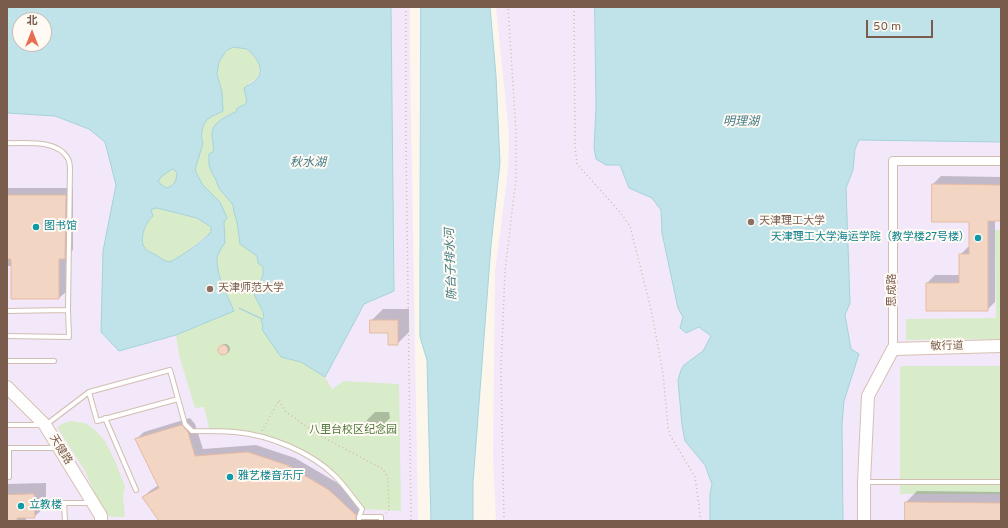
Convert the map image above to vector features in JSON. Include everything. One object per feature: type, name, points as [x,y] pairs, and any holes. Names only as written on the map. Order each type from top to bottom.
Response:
[{"type":"street","name":"思成路","points":[[864,521],[864,482],[868,396],[893,348],[893,161],[1001,161]]},
{"type":"street","name":"敏行道","points":[[893,348],[1001,346]]},
{"type":"street","name":"天健路","points":[[7,387],[45,425],[101,516],[101,521]]},
{"type":"lane","points":[[7,143],[46,144],[59,149],[68,158],[70,169],[69,336],[7,336]]},
{"type":"lane","points":[[7,311],[68,310]]},
{"type":"lane","points":[[7,361],[54,361]]},
{"type":"lane","points":[[7,425],[45,425],[89,392],[170,370],[186,424],[192,431],[235,432],[278,441],[299,451],[334,476],[362,509],[359,519],[381,519]]},
{"type":"lane","points":[[89,392],[97,421],[178,399]]},
{"type":"lane","points":[[105,418],[136,490]]},
{"type":"lane","points":[[7,477],[9,477],[9,448],[59,448]]},
{"type":"lane","points":[[864,482],[1001,482]]},
{"type":"lane","points":[[64,503],[65,521]]},
{"type":"lane","points":[[45,504],[92,503]]},
{"type":"path","points":[[406,7],[406,144],[411,521]]},
{"type":"path","points":[[504,521],[501,353],[505,271],[514,206],[516,163],[516,132],[508,7]]},
{"type":"path","points":[[574,7],[574,146],[577,164],[619,211],[630,226],[652,316],[663,373],[668,427],[670,434],[695,477],[701,521]]},
{"type":"path","points":[[259,436],[279,400],[285,411],[317,434],[383,469],[388,478],[389,510],[381,519]]},
{"type":"shaded area","name":"天津师范大学","points":[[7,7],[410,7],[418,521],[7,521]]},
{"type":"shaded area","name":"天津理工大学","points":[[496,7],[1001,7],[1001,521],[496,521],[493,457],[495,272],[508,171],[509,135]]},
{"type":"green space","name":"八里台校区纪念园","points":[[233,47],[247,49],[258,63],[260,72],[254,80],[248,84],[247,102],[245,105],[236,112],[225,116],[213,129],[212,140],[214,147],[213,152],[209,154],[209,165],[219,188],[233,205],[240,244],[260,260],[264,269],[255,291],[256,298],[264,318],[261,321],[281,357],[301,362],[325,377],[332,389],[344,381],[399,384],[401,511],[362,509],[334,476],[316,462],[278,441],[235,432],[210,432],[204,407],[195,408],[179,355],[176,335],[234,311],[223,286],[217,267],[218,255],[225,243],[220,202],[202,184],[195,170],[203,143],[202,134],[204,124],[210,118],[223,111],[218,84],[218,67],[220,60],[225,53]]},
{"type":"green space","points":[[173,169],[177,173],[175,181],[171,186],[166,188],[158,182],[161,177]]},
{"type":"green space","points":[[157,208],[197,218],[211,227],[211,232],[185,253],[170,262],[165,260],[146,249],[142,240],[146,226],[153,216],[151,210]]},
{"type":"green space","points":[[995,230],[1001,230],[1001,339],[906,340],[906,319],[996,318]]},
{"type":"green space","points":[[900,366],[1001,366],[1001,494],[900,494]]},
{"type":"green space","points":[[72,421],[85,423],[94,429],[105,441],[116,463],[125,487],[123,495],[125,517],[111,517],[103,512],[85,471],[57,427]]},
{"type":"water","name":"秋水湖","points":[[7,7],[391,7],[394,291],[364,304],[325,377],[301,362],[281,357],[263,331],[261,321],[264,318],[263,312],[254,294],[263,275],[263,267],[258,263],[257,256],[240,244],[233,205],[219,188],[209,165],[209,154],[213,152],[212,132],[214,126],[236,112],[237,108],[247,102],[244,88],[255,81],[260,72],[257,60],[247,49],[233,47],[226,51],[219,62],[217,74],[222,92],[223,111],[210,118],[204,124],[202,134],[203,143],[195,170],[202,184],[220,202],[227,218],[224,222],[225,243],[218,255],[217,267],[223,286],[234,311],[176,335],[119,351],[101,332],[103,251],[116,185],[105,142],[89,129],[55,116],[7,113]],"holes":[[[173,169],[177,173],[176,178],[174,183],[166,188],[158,182],[161,177]],[[157,208],[197,218],[211,227],[211,232],[197,245],[181,256],[170,262],[165,260],[147,250],[142,240],[148,222],[153,216],[151,210]]]},
{"type":"water","name":"陈台子排水河","points":[[421,7],[490,7],[496,76],[500,163],[491,245],[473,483],[473,521],[431,521],[427,360],[420,337]]},
{"type":"water","name":"明理湖","points":[[595,7],[1001,7],[1001,142],[859,140],[855,149],[853,170],[846,188],[850,303],[845,315],[851,349],[859,354],[844,401],[842,424],[843,521],[710,521],[710,494],[712,484],[705,465],[685,441],[678,380],[684,365],[703,351],[711,336],[699,327],[686,333],[680,328],[683,317],[678,308],[662,233],[661,210],[652,198],[629,188],[620,165],[606,165],[596,159],[594,148],[596,107]]},
{"type":"building","name":"天津理工大学海运学院（教学楼27号楼）","points":[[932,184],[1001,185],[1001,221],[988,221],[988,311],[926,311],[926,283],[959,283],[959,254],[969,254],[969,222],[932,222]]},
{"type":"building","name":"图书馆","points":[[7,195],[66,195],[65,259],[59,259],[59,299],[11,299],[11,259],[7,259]]},
{"type":"building","points":[[370,320],[398,320],[398,345],[388,345],[388,333],[370,333]]},
{"type":"building","points":[[221,345],[225,345],[227,346],[227,354],[221,355],[218,352],[218,348]]},
{"type":"building","points":[[362,423],[378,423],[378,431],[363,431]]},
{"type":"building","name":"雅艺楼音乐厅","points":[[182,425],[188,432],[195,456],[248,452],[287,465],[329,490],[356,515],[356,521],[159,521],[142,497],[159,488],[135,439]]},
{"type":"building","name":"立教楼","points":[[34,494],[35,518],[17,518],[17,521],[7,521],[7,495]]},
{"type":"building","points":[[905,502],[1001,503],[1001,521],[905,521]]},
{"type":"place","name":"天津理工大学","points":[[751,222]]},
{"type":"place","name":"图书馆","points":[[36,227]]},
{"type":"place","name":"天津理工大学海运学院（教学楼27号楼）","points":[[978,238]]},
{"type":"place","name":"天津师范大学","points":[[210,289]]},
{"type":"place","name":"雅艺楼音乐厅","points":[[230,477]]},
{"type":"place","name":"立教楼","points":[[21,506]]}]
